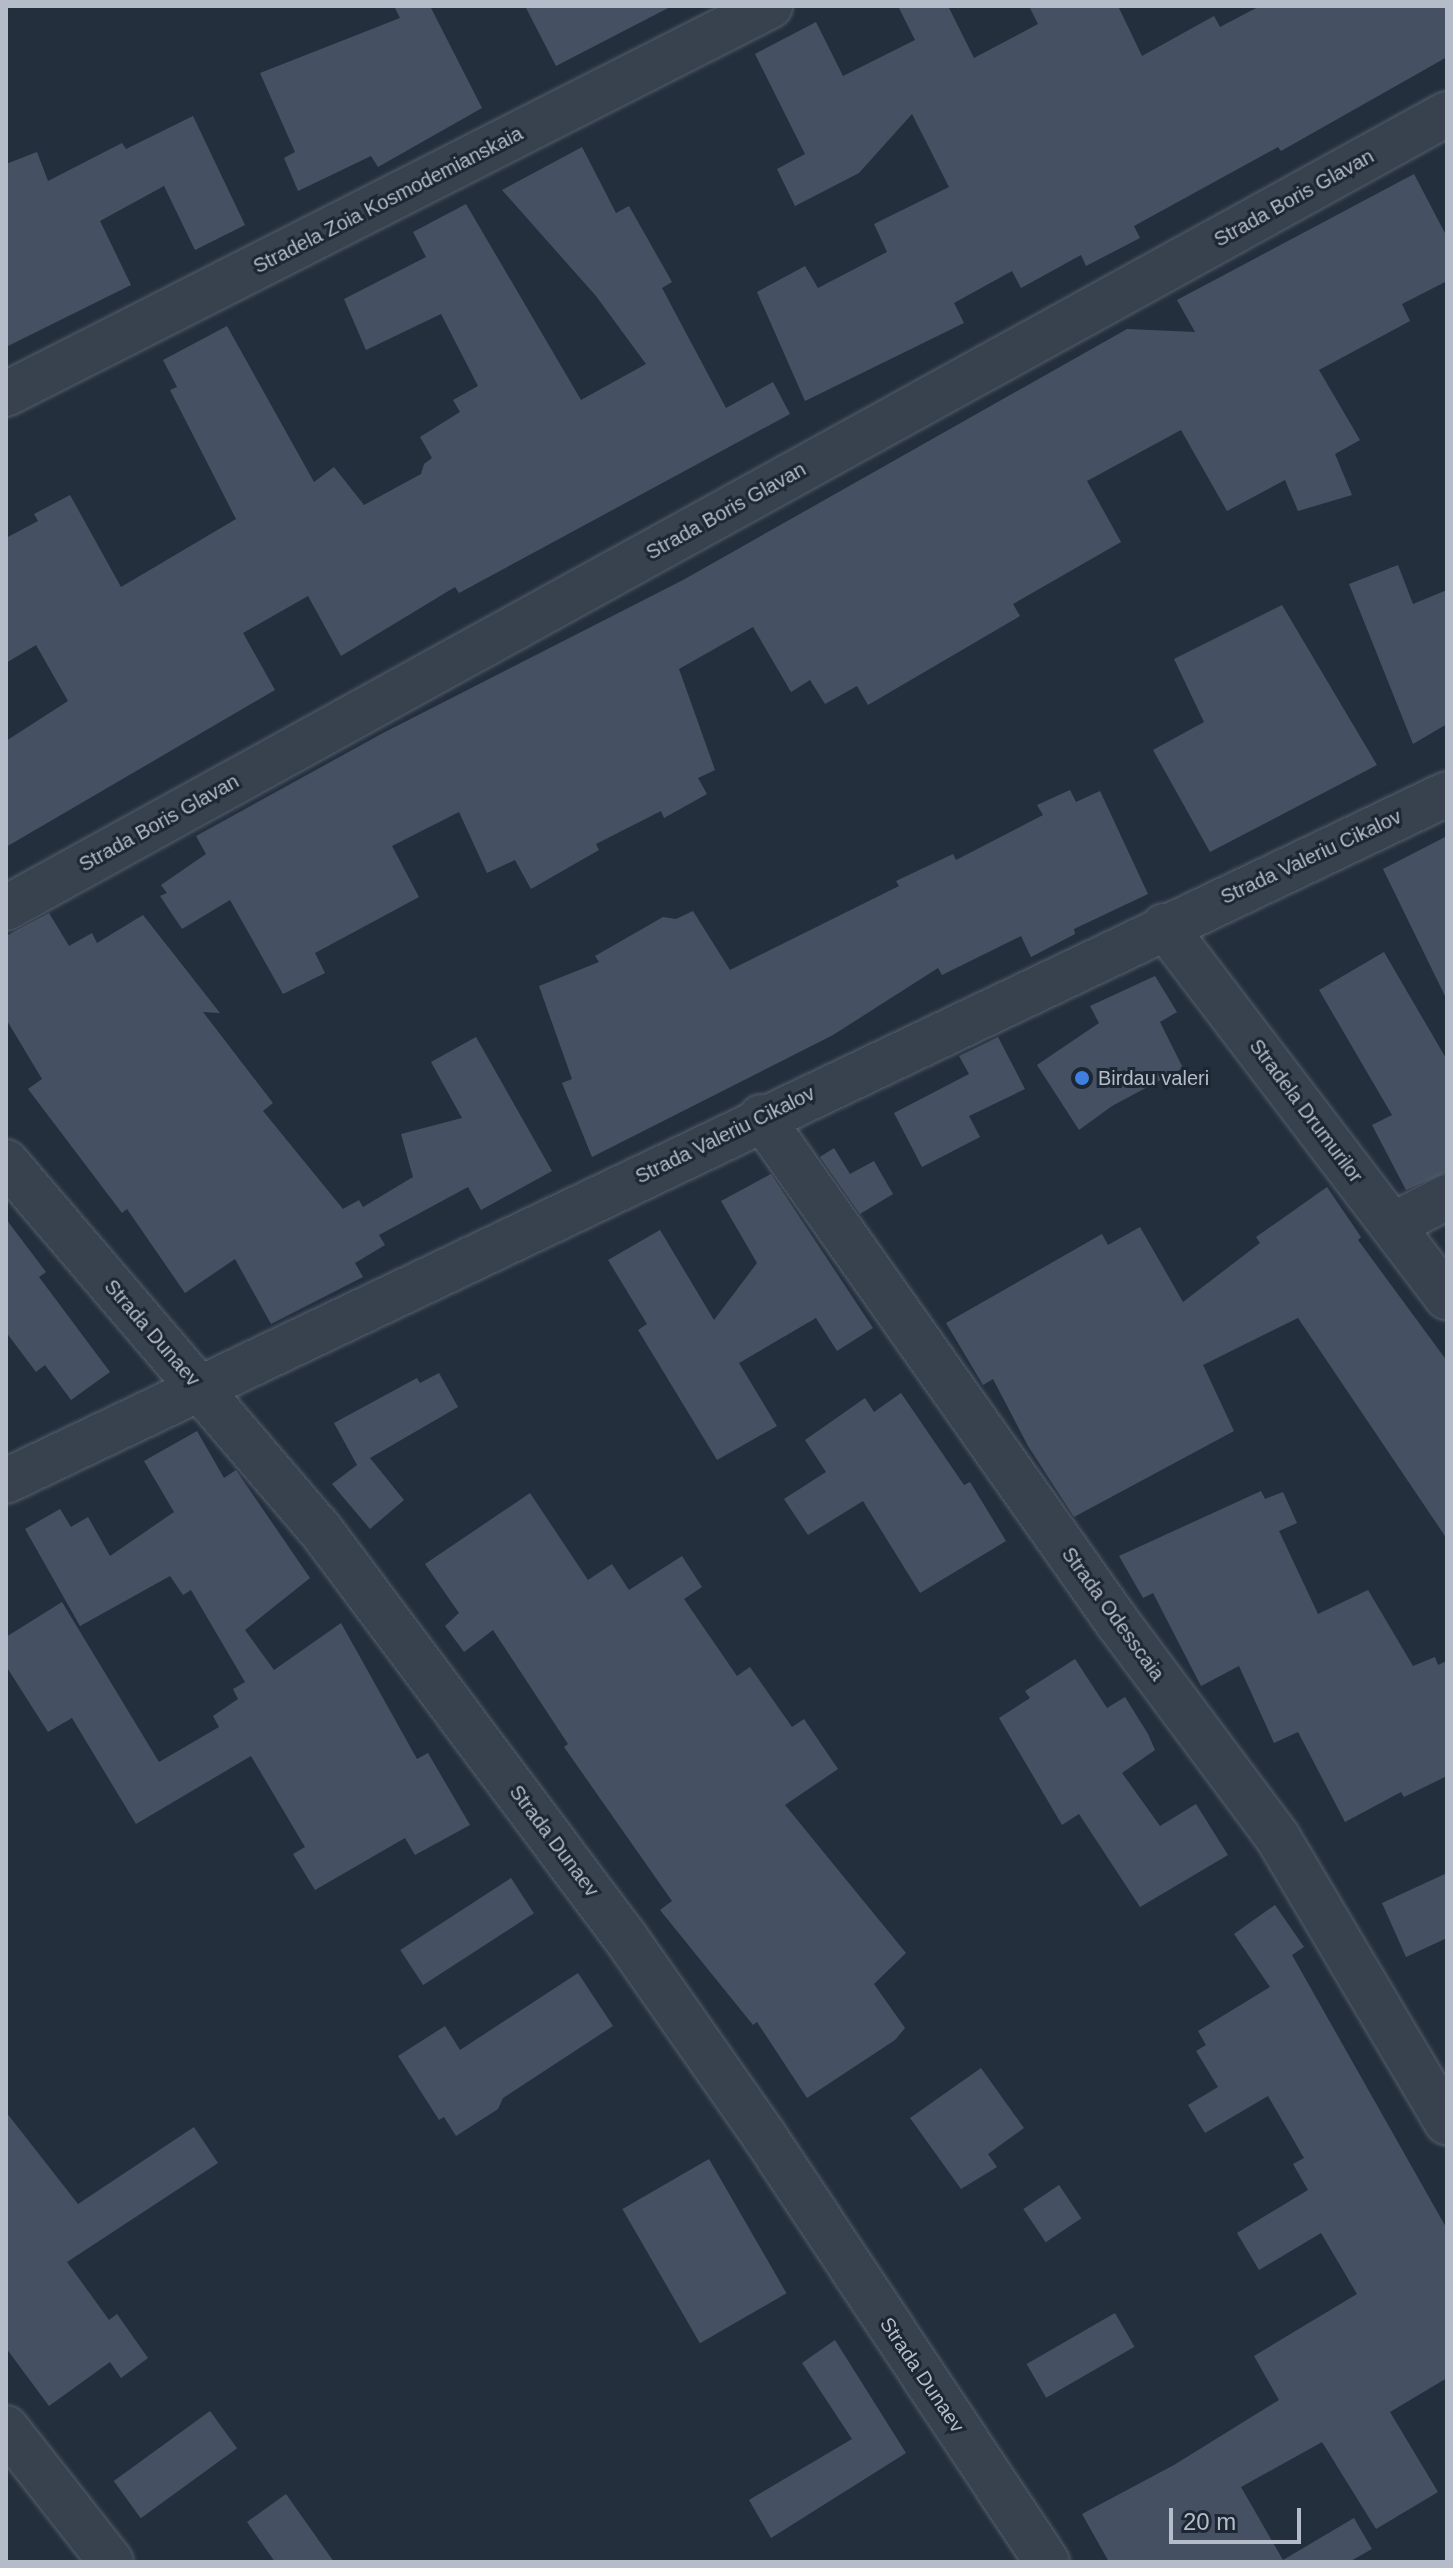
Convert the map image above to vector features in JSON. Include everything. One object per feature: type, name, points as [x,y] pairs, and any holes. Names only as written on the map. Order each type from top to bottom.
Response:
[{"type":"street","name":"Stradela Zoia Kosmodemianskaia","points":[[6,394],[770,6]]},
{"type":"street","name":"Strada Boris Glavan","points":[[6,908],[1447,114]]},
{"type":"street","name":"Strada Valeriu Cikalov","points":[[6,1481],[202,1391],[761,1117],[1447,794]]},
{"type":"street","name":"Stradela Drumurilor","points":[[1164,926],[1447,1297]]},
{"type":"street","name":"Strada Odesscaia","points":[[761,1117],[1118,1623],[1278,1838],[1447,2123]]},
{"type":"street","name":"Strada Dunaev","points":[[6,1162],[319,1528],[625,1937],[765,2137],[1047,2562]]},
{"type":"street","points":[[1393,1225],[1447,1197]]},
{"type":"street","points":[[6,2428],[111,2562]]},
{"type":"building","points":[[394,6],[430,6],[482,108],[378,167],[371,156],[298,191],[284,158],[295,152],[260,73],[400,18]]},
{"type":"building","points":[[525,6],[672,6],[556,66]]},
{"type":"building","points":[[898,6],[948,6],[974,58],[1038,24],[1029,6],[1118,6],[1142,56],[1214,16],[1220,27],[1260,6],[1447,6],[1447,57],[1281,151],[1278,147],[1134,226],[1140,238],[1086,266],[1081,255],[1021,288],[1012,271],[954,303],[964,323],[805,401],[757,292],[805,266],[818,288],[887,252],[874,224],[949,187],[912,114],[859,173],[795,206],[777,169],[805,154],[755,54],[816,22],[843,76],[915,40]]},
{"type":"building","points":[[193,116],[245,225],[195,250],[164,186],[100,221],[131,285],[6,347],[6,164],[37,152],[48,181],[122,143],[126,149]]},
{"type":"building","points":[[582,147],[616,213],[629,206],[672,282],[662,288],[726,408],[773,382],[790,414],[459,593],[455,587],[341,656],[308,596],[243,633],[275,690],[6,847],[6,741],[68,701],[36,645],[6,663],[6,538],[38,521],[34,514],[70,495],[121,587],[236,519],[170,390],[177,387],[163,360],[227,326],[314,482],[334,467],[364,505],[421,474],[424,464],[432,458],[420,437],[460,412],[453,400],[478,386],[441,314],[366,350],[344,299],[426,257],[413,232],[466,204],[581,400],[646,364],[596,296],[502,190]]},
{"type":"building","points":[[1414,174],[1447,237],[1447,281],[1402,304],[1410,321],[1319,370],[1360,440],[1335,454],[1352,495],[1298,511],[1285,480],[1227,511],[1181,430],[1087,481],[1121,542],[1013,604],[1020,616],[868,705],[857,686],[825,704],[810,680],[791,692],[753,627],[679,669],[715,770],[698,778],[707,794],[664,818],[661,811],[596,844],[599,850],[531,889],[515,860],[487,873],[459,812],[392,846],[419,897],[315,953],[325,973],[283,994],[230,900],[182,929],[160,896],[167,893],[161,885],[206,854],[196,836],[383,733],[683,580],[1127,329],[1195,332],[1177,300]]},
{"type":"building","points":[[1398,565],[1413,604],[1447,590],[1447,724],[1413,744],[1349,584]]},
{"type":"building","points":[[1282,605],[1377,765],[1210,852],[1153,750],[1204,722],[1174,659]]},
{"type":"building","points":[[1070,790],[1076,802],[1100,791],[1148,894],[1074,929],[1075,934],[1031,957],[1021,936],[942,975],[938,968],[833,1035],[592,1157],[562,1083],[572,1079],[539,986],[599,962],[595,956],[663,917],[676,919],[693,911],[730,970],[899,886],[896,881],[953,854],[956,860],[1043,815],[1037,805]]},
{"type":"building","points":[[1447,836],[1447,1000],[1383,869]]},
{"type":"building","points":[[49,913],[69,946],[92,933],[97,943],[143,915],[220,1013],[203,1012],[273,1103],[263,1111],[343,1209],[359,1200],[363,1207],[413,1177],[401,1134],[462,1118],[431,1062],[476,1037],[552,1171],[481,1210],[468,1187],[379,1235],[385,1245],[355,1263],[363,1277],[271,1324],[235,1259],[185,1293],[127,1209],[122,1213],[28,1089],[42,1079],[6,1019],[6,936]]},
{"type":"building","points":[[1384,952],[1447,1060],[1447,1172],[1406,1190],[1372,1125],[1392,1115],[1319,990]]},
{"type":"building","points":[[1155,976],[1177,1012],[1160,1022],[1183,1068],[1112,1106],[1079,1130],[1037,1065],[1099,1023],[1090,1006]]},
{"type":"building","points":[[998,1037],[1025,1089],[969,1116],[980,1137],[922,1167],[894,1113],[969,1074],[959,1056]]},
{"type":"building","points":[[834,1148],[850,1174],[874,1161],[893,1194],[860,1214],[820,1157]]},
{"type":"building","points":[[771,1174],[873,1328],[837,1351],[816,1318],[739,1363],[777,1426],[717,1460],[638,1330],[647,1324],[608,1260],[660,1230],[714,1320],[757,1263],[721,1201]]},
{"type":"building","points":[[1327,1187],[1361,1237],[1358,1240],[1447,1361],[1447,1539],[1298,1318],[1203,1365],[1234,1431],[1074,1517],[1028,1446],[993,1379],[983,1385],[946,1323],[1102,1234],[1108,1245],[1140,1227],[1183,1302],[1260,1243],[1256,1237]]},
{"type":"building","points":[[6,1219],[46,1272],[39,1277],[110,1372],[71,1400],[45,1365],[36,1372],[6,1332]]},
{"type":"building","points":[[439,1373],[458,1407],[370,1458],[404,1500],[370,1529],[332,1484],[357,1465],[334,1423],[417,1378],[420,1383]]},
{"type":"building","points":[[901,1393],[964,1485],[970,1482],[1006,1541],[920,1593],[863,1501],[808,1535],[784,1499],[826,1472],[805,1440],[865,1398],[874,1412]]},
{"type":"building","points":[[197,1431],[224,1478],[236,1470],[310,1578],[245,1630],[274,1670],[341,1623],[417,1759],[428,1753],[470,1825],[415,1855],[405,1838],[315,1890],[293,1854],[305,1847],[251,1756],[136,1824],[72,1718],[48,1732],[6,1666],[6,1637],[62,1602],[159,1762],[219,1727],[213,1716],[238,1699],[233,1689],[245,1682],[191,1590],[183,1595],[170,1576],[80,1626],[25,1529],[60,1509],[71,1527],[88,1517],[110,1556],[174,1512],[144,1461]]},
{"type":"building","points":[[1261,1491],[1265,1499],[1283,1492],[1297,1523],[1279,1531],[1318,1614],[1368,1590],[1413,1666],[1435,1657],[1438,1665],[1447,1661],[1447,1776],[1404,1797],[1401,1792],[1345,1822],[1298,1732],[1274,1743],[1239,1666],[1201,1686],[1153,1593],[1143,1598],[1119,1556]]},
{"type":"building","points":[[530,1493],[588,1580],[612,1564],[629,1590],[682,1556],[702,1587],[684,1599],[737,1676],[750,1667],[792,1727],[804,1719],[838,1769],[785,1805],[906,1953],[874,1984],[905,2028],[895,2040],[807,2098],[757,2022],[753,2025],[660,1910],[672,1901],[564,1747],[568,1744],[493,1630],[464,1652],[445,1626],[459,1613],[425,1564]]},
{"type":"building","points":[[1075,1659],[1107,1708],[1125,1697],[1148,1734],[1155,1750],[1122,1773],[1160,1826],[1196,1804],[1228,1855],[1140,1907],[1079,1814],[1062,1825],[999,1718],[1030,1698],[1025,1691]]},
{"type":"building","points":[[1447,1873],[1447,1938],[1406,1957],[1382,1903]]},
{"type":"building","points":[[511,1878],[534,1913],[423,1985],[400,1950]]},
{"type":"building","points":[[1275,1905],[1304,1947],[1292,1955],[1447,2229],[1447,2378],[1390,2412],[1438,2492],[1376,2529],[1322,2442],[1241,2487],[1283,2560],[1354,2518],[1372,2549],[1349,2562],[1109,2562],[1082,2514],[1174,2465],[1279,2400],[1254,2356],[1357,2294],[1321,2233],[1259,2270],[1237,2233],[1308,2190],[1293,2164],[1304,2158],[1268,2096],[1205,2133],[1188,2105],[1218,2087],[1196,2051],[1206,2045],[1198,2031],[1270,1987],[1234,1934]]},
{"type":"building","points":[[578,1973],[613,2026],[503,2098],[498,2109],[456,2136],[444,2117],[439,2120],[398,2056],[445,2026],[460,2050]]},
{"type":"building","points":[[981,2068],[1024,2128],[988,2154],[997,2167],[961,2189],[910,2118]]},
{"type":"building","points":[[6,2112],[78,2204],[194,2127],[218,2163],[67,2262],[109,2320],[117,2314],[148,2358],[121,2378],[110,2362],[49,2406],[6,2348]]},
{"type":"building","points":[[709,2159],[786,2293],[700,2343],[622,2209]]},
{"type":"building","points":[[1059,2185],[1081,2218],[1046,2242],[1023,2209]]},
{"type":"building","points":[[1115,2313],[1134,2347],[1046,2398],[1027,2364]]},
{"type":"building","points":[[835,2340],[906,2453],[771,2538],[749,2500],[852,2439],[802,2363]]},
{"type":"building","points":[[210,2411],[237,2448],[141,2518],[114,2481]]},
{"type":"building","points":[[286,2494],[334,2562],[275,2562],[247,2522]]},
{"type":"place","name":"Birdau valeri","points":[[1082,1078]]}]
